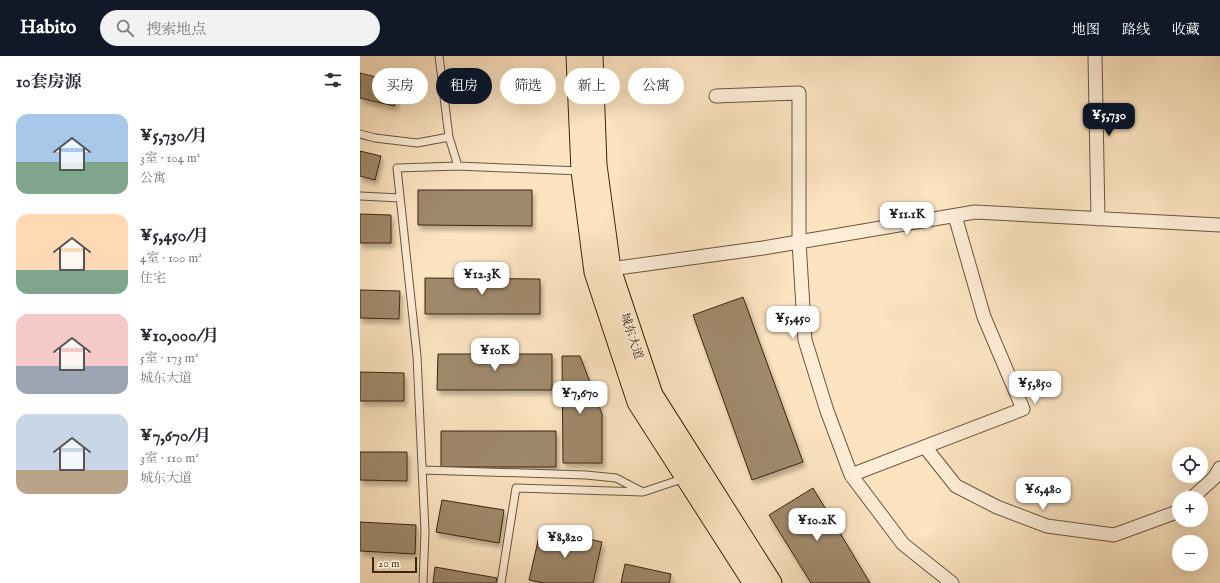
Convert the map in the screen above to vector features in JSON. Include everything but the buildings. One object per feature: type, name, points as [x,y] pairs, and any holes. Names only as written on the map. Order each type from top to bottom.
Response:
[{"type":"main road","name":"城东大道","points":[[577,56],[582,171],[602,270],[638,402],[754,583]]},
{"type":"main road","name":"城东大道","points":[[592,56],[602,270],[652,395],[771,583]]},
{"type":"street","points":[[1095,56],[1098,219]]},
{"type":"street","points":[[716,96],[799,93],[799,242],[805,340],[827,411],[851,475],[903,544],[952,583]]},
{"type":"street","points":[[602,270],[799,242],[975,212],[1220,226]]},
{"type":"street","points":[[851,475],[1023,410],[984,317],[955,216]]},
{"type":"street","points":[[925,448],[956,486],[997,507],[1047,526],[1114,535],[1172,514]]},
{"type":"street","points":[[1200,491],[1214,478],[1220,468]]},
{"type":"lane","points":[[439,56],[449,137],[458,166]]},
{"type":"lane","points":[[360,134],[374,138],[417,143],[449,137]]},
{"type":"lane","points":[[423,583],[426,532],[417,356],[397,168],[458,166],[582,171]]},
{"type":"lane","points":[[360,196],[400,198]]},
{"type":"lane","points":[[422,470],[586,475],[616,478],[643,492]]},
{"type":"lane","points":[[501,583],[516,488],[643,492],[686,477]]}]
